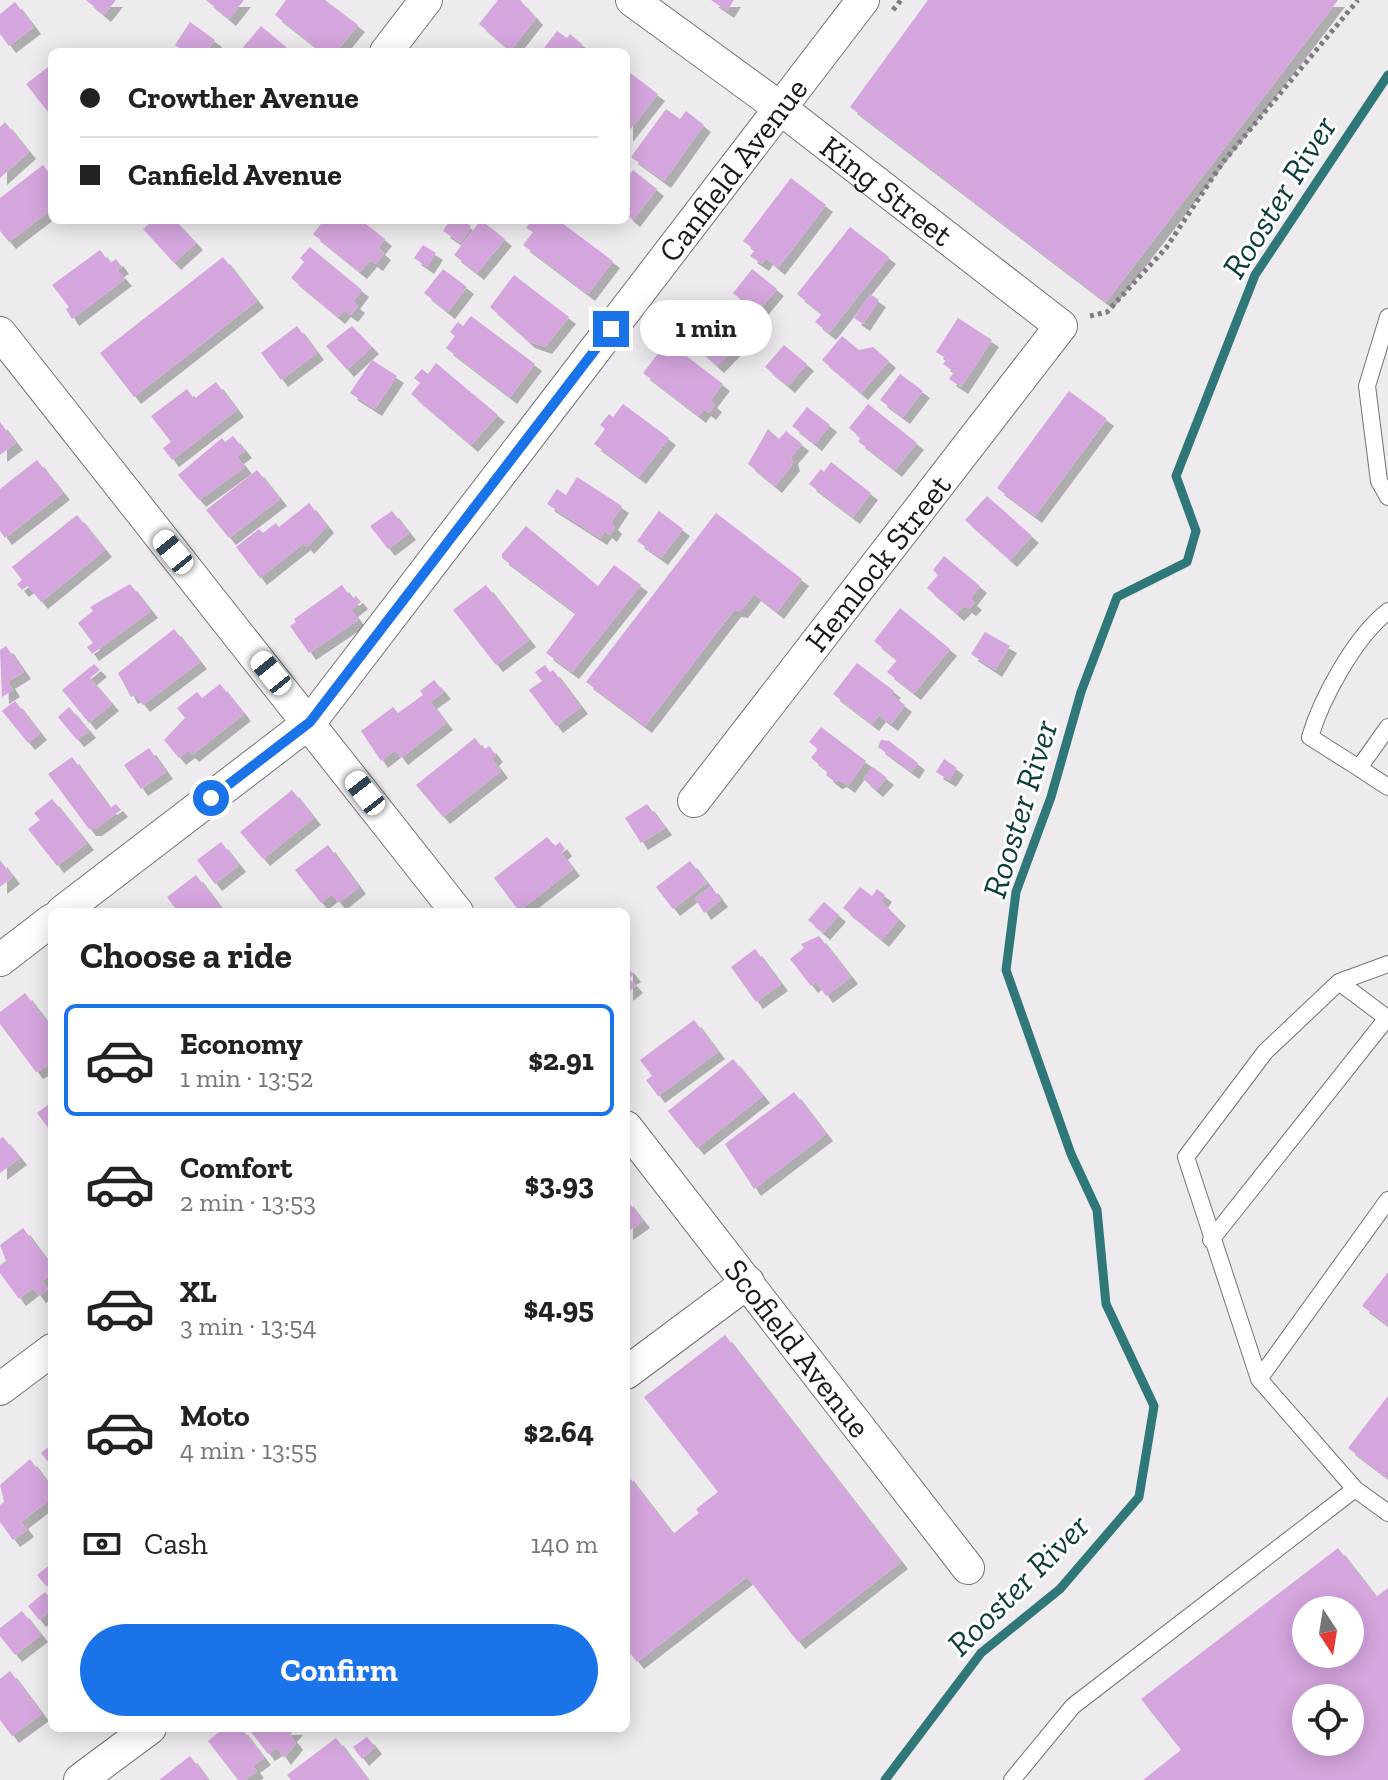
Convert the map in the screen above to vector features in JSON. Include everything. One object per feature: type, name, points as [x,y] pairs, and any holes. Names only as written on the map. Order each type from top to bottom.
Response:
[{"type":"street","points":[[389,48],[426,0]]},
{"type":"street","name":"King Street","points":[[632,0],[1071,316]]},
{"type":"street","name":"Canfield Avenue","points":[[67,908],[310,722],[780,108],[877,6]]},
{"type":"street","name":"Hemlock Street","points":[[694,801],[1071,316]]},
{"type":"street","points":[[0,333],[454,908]]},
{"type":"street","points":[[0,960],[48,923]]},
{"type":"street","name":"Scofield Avenue","points":[[630,1132],[968,1568]]},
{"type":"street","points":[[630,1370],[748,1282]]},
{"type":"street","points":[[0,1389],[48,1353]]},
{"type":"street","points":[[80,1780],[145,1732]]},
{"type":"lane","points":[[1388,317],[1367,386],[1379,481],[1388,497]]},
{"type":"lane","points":[[1388,611],[1374,622],[1320,705],[1310,737],[1388,787]]},
{"type":"lane","points":[[1359,768],[1388,727]]},
{"type":"lane","points":[[1388,964],[1339,982],[1265,1052],[1186,1157],[1259,1379],[1355,1489],[1388,1513]]},
{"type":"lane","points":[[1211,1240],[1387,1018],[1339,982]]},
{"type":"lane","points":[[1259,1379],[1388,1200]]},
{"type":"lane","points":[[1012,1780],[1073,1706],[1355,1489]]},
{"type":"path","points":[[877,6],[901,0]]},
{"type":"path","points":[[1071,316],[1107,312],[1166,248],[1223,162],[1358,0]]},
{"type":"building","points":[[86,0],[116,0],[104,15]]},
{"type":"building","points":[[206,0],[244,0],[229,19]]},
{"type":"building","points":[[286,0],[325,0],[358,25],[339,48],[317,48],[275,15]]},
{"type":"building","points":[[498,0],[520,0],[536,18],[512,48],[507,48],[479,24]]},
{"type":"building","points":[[711,0],[734,0],[727,11]]},
{"type":"building","points":[[928,0],[1338,0],[1106,302],[850,107]]},
{"type":"building","points":[[15,2],[34,27],[9,46],[0,34],[0,14]]},
{"type":"building","points":[[190,22],[215,40],[209,48],[179,48],[175,45]]},
{"type":"building","points":[[261,26],[287,48],[242,48]]},
{"type":"building","points":[[557,31],[567,38],[570,34],[582,44],[579,48],[544,48]]},
{"type":"building","points":[[48,67],[48,112],[26,84]]},
{"type":"building","points":[[630,73],[658,94],[630,130]]},
{"type":"building","points":[[666,109],[680,119],[686,111],[704,125],[664,181],[631,157]]},
{"type":"building","points":[[5,122],[29,152],[0,178],[0,127]]},
{"type":"building","points":[[43,165],[48,172],[48,212],[9,242],[0,231],[0,198]]},
{"type":"building","points":[[633,170],[657,189],[633,220],[630,217],[630,174]]},
{"type":"building","points":[[791,178],[826,205],[778,268],[766,258],[762,264],[750,256],[755,250],[743,241]]},
{"type":"building","points":[[149,224],[179,224],[196,243],[174,263],[143,229]]},
{"type":"building","points":[[321,224],[366,224],[385,239],[378,248],[384,253],[376,264],[370,260],[360,272],[313,234]]},
{"type":"building","points":[[447,224],[471,226],[461,243],[443,231]]},
{"type":"building","points":[[478,224],[486,224],[505,239],[477,273],[454,255]]},
{"type":"building","points":[[529,224],[563,224],[613,261],[588,294],[523,245],[533,232],[526,228]]},
{"type":"building","points":[[850,227],[889,257],[829,333],[815,322],[822,314],[797,294]]},
{"type":"building","points":[[423,245],[436,253],[427,267],[414,258]]},
{"type":"building","points":[[310,247],[362,290],[353,302],[358,306],[351,315],[344,310],[338,317],[291,278],[304,262],[300,258]]},
{"type":"building","points":[[100,250],[110,263],[116,259],[122,267],[117,270],[125,279],[72,319],[66,309],[69,307],[52,285]]},
{"type":"building","points":[[223,257],[257,301],[134,397],[100,353]]},
{"type":"building","points":[[443,269],[467,287],[448,312],[424,293]]},
{"type":"building","points":[[752,269],[777,289],[757,313],[733,293]]},
{"type":"building","points":[[514,275],[569,317],[545,347],[528,341],[490,307]]},
{"type":"building","points":[[870,294],[879,300],[863,324],[854,318]]},
{"type":"building","points":[[717,303],[746,330],[745,341],[743,339],[717,366],[688,340],[698,329],[695,327]]},
{"type":"building","points":[[471,316],[535,364],[510,397],[446,348],[455,336],[450,332],[458,322],[463,326]]},
{"type":"building","points":[[958,318],[992,340],[961,387],[949,379],[954,372],[943,364],[947,359],[936,352]]},
{"type":"building","points":[[297,326],[317,353],[281,380],[261,353]]},
{"type":"building","points":[[352,326],[372,347],[347,370],[326,346]]},
{"type":"building","points":[[842,336],[859,350],[873,347],[889,361],[861,393],[822,360]]},
{"type":"building","points":[[784,345],[807,364],[788,386],[765,367]]},
{"type":"building","points":[[664,346],[673,353],[676,348],[723,384],[710,401],[715,405],[709,413],[704,409],[699,416],[643,373]]},
{"type":"building","points":[[372,360],[397,376],[375,409],[350,393]]},
{"type":"building","points":[[436,363],[498,415],[471,445],[411,394],[420,383],[414,378],[422,369],[428,374]]},
{"type":"building","points":[[900,374],[923,391],[903,417],[880,400]]},
{"type":"building","points":[[216,382],[237,410],[172,460],[163,448],[171,442],[151,416],[187,389],[194,399]]},
{"type":"building","points":[[1069,391],[1107,419],[1035,516],[997,488]]},
{"type":"building","points":[[623,404],[669,438],[639,477],[594,444],[605,429],[600,425],[609,414],[613,417]]},
{"type":"building","points":[[868,404],[917,443],[895,470],[858,441],[861,438],[849,428]]},
{"type":"building","points":[[807,407],[830,425],[815,444],[792,426]]},
{"type":"building","points":[[0,422],[16,443],[0,455]]},
{"type":"building","points":[[768,429],[779,439],[786,431],[802,444],[791,457],[793,464],[775,486],[748,464]]},
{"type":"building","points":[[233,436],[245,451],[237,457],[245,467],[199,500],[178,475],[222,438],[225,442]]},
{"type":"building","points":[[37,460],[63,493],[5,538],[0,531],[0,489]]},
{"type":"building","points":[[831,462],[871,493],[853,517],[809,484]]},
{"type":"building","points":[[257,470],[280,499],[229,538],[206,510]]},
{"type":"building","points":[[577,477],[622,506],[611,523],[615,527],[610,535],[605,531],[600,538],[547,504],[557,489],[566,495]]},
{"type":"building","points":[[987,496],[1032,536],[1010,560],[965,520]]},
{"type":"building","points":[[309,503],[327,526],[307,547],[304,543],[260,578],[236,547],[259,529],[263,533],[276,523],[279,527]]},
{"type":"building","points":[[392,511],[409,533],[388,549],[370,526]]},
{"type":"building","points":[[659,511],[683,529],[661,558],[637,541]]},
{"type":"building","points":[[716,513],[802,579],[777,612],[754,594],[741,611],[734,610],[645,726],[586,682]]},
{"type":"building","points":[[77,515],[105,550],[41,602],[28,586],[22,590],[17,584],[22,580],[12,567]]},
{"type":"building","points":[[526,526],[598,586],[614,565],[641,585],[572,672],[546,653],[576,613],[502,558]]},
{"type":"building","points":[[944,556],[980,586],[970,599],[975,603],[969,609],[965,606],[957,614],[927,588],[938,575],[933,570]]},
{"type":"building","points":[[130,584],[151,611],[92,654],[87,647],[93,643],[78,623],[93,611],[90,607]]},
{"type":"building","points":[[342,585],[352,599],[356,596],[361,602],[351,610],[358,620],[309,653],[290,626],[296,622],[294,619]]},
{"type":"building","points":[[486,585],[529,640],[496,665],[453,610]]},
{"type":"building","points":[[900,608],[950,649],[914,693],[887,672],[897,660],[874,641]]},
{"type":"building","points":[[174,629],[200,662],[143,705],[135,695],[131,697],[118,673]]},
{"type":"building","points":[[985,632],[1010,646],[995,670],[971,654]]},
{"type":"building","points":[[6,646],[24,672],[8,682],[13,690],[2,697],[0,650]]},
{"type":"building","points":[[857,663],[894,691],[891,694],[905,705],[891,724],[879,715],[872,724],[833,694]]},
{"type":"building","points":[[94,664],[100,670],[90,678],[112,704],[89,723],[62,690]]},
{"type":"building","points":[[545,665],[550,672],[553,670],[581,707],[556,726],[529,690],[542,681],[535,672]]},
{"type":"building","points":[[434,680],[444,692],[430,702],[446,723],[401,758],[395,750],[381,761],[361,731],[393,707],[398,713],[423,695],[420,691]]},
{"type":"building","points":[[220,684],[244,714],[192,755],[188,751],[179,758],[164,740],[185,718],[177,708],[197,692],[202,698]]},
{"type":"building","points":[[15,701],[40,733],[28,743],[2,711]]},
{"type":"building","points":[[69,707],[89,731],[77,740],[58,717]]},
{"type":"building","points":[[821,727],[866,761],[848,786],[840,780],[835,782],[826,775],[828,771],[811,758],[818,749],[809,742]]},
{"type":"building","points":[[475,738],[484,750],[489,746],[496,755],[492,759],[501,771],[443,817],[416,785]]},
{"type":"building","points":[[881,740],[889,741],[918,763],[912,772],[878,747]]},
{"type":"building","points":[[149,748],[166,772],[141,789],[124,765]]},
{"type":"building","points":[[72,757],[110,808],[116,804],[121,810],[95,829],[89,829],[48,774]]},
{"type":"building","points":[[944,759],[957,768],[949,780],[936,772]]},
{"type":"building","points":[[873,767],[887,778],[876,790],[863,779]]},
{"type":"building","points":[[292,790],[314,818],[263,859],[240,832]]},
{"type":"building","points":[[52,799],[87,843],[57,866],[28,829],[40,820],[34,813]]},
{"type":"building","points":[[647,804],[665,828],[641,843],[625,818]]},
{"type":"building","points":[[547,837],[555,846],[560,842],[565,849],[561,853],[573,869],[523,908],[517,908],[494,878]]},
{"type":"building","points":[[221,842],[239,865],[215,884],[197,860]]},
{"type":"building","points":[[328,845],[359,887],[339,903],[332,894],[321,903],[295,870]]},
{"type":"building","points":[[0,860],[13,877],[0,887]]},
{"type":"building","points":[[690,861],[707,883],[673,909],[656,887]]},
{"type":"building","points":[[196,875],[221,908],[175,908],[167,897]]},
{"type":"building","points":[[711,886],[721,900],[704,913],[695,898]]},
{"type":"building","points":[[860,887],[872,896],[877,889],[885,895],[881,901],[899,919],[882,940],[843,908]]},
{"type":"building","points":[[824,902],[839,915],[823,933],[808,920]]},
{"type":"building","points":[[819,936],[851,977],[826,996],[816,982],[811,986],[790,959],[804,948],[801,944]]},
{"type":"building","points":[[755,949],[781,984],[756,1002],[731,967]]},
{"type":"building","points":[[25,993],[48,1023],[48,1065],[36,1072],[0,1024],[0,1012]]},
{"type":"building","points":[[694,1020],[718,1052],[658,1096],[646,1080],[652,1076],[640,1060]]},
{"type":"building","points":[[733,1059],[763,1096],[697,1148],[668,1111]]},
{"type":"building","points":[[794,1092],[826,1134],[754,1189],[725,1144]]},
{"type":"building","points":[[48,1105],[48,1128],[37,1113]]},
{"type":"building","points":[[3,1137],[20,1158],[0,1173],[0,1139]]},
{"type":"building","points":[[630,1204],[643,1221],[630,1230]]},
{"type":"building","points":[[23,1228],[48,1262],[48,1277],[42,1281],[48,1289],[39,1296],[33,1288],[19,1299],[0,1273],[0,1265],[6,1261],[0,1245]]},
{"type":"building","points":[[1388,1272],[1388,1325],[1362,1306]]},
{"type":"building","points":[[725,1335],[901,1562],[798,1642],[747,1577],[637,1662],[630,1653],[630,1478],[673,1534],[699,1513],[696,1509],[718,1492],[644,1397]]},
{"type":"building","points":[[1388,1396],[1388,1478],[1348,1448]]},
{"type":"building","points":[[48,1447],[48,1462],[41,1453]]},
{"type":"building","points":[[30,1459],[48,1484],[48,1501],[21,1522],[27,1530],[13,1540],[0,1522],[0,1505],[4,1502],[0,1485]]},
{"type":"building","points":[[1338,1548],[1376,1597],[1388,1588],[1388,1780],[1143,1780],[1181,1750],[1141,1699]]},
{"type":"building","points":[[48,1566],[48,1585],[46,1586],[37,1575]]},
{"type":"building","points":[[45,1592],[48,1595],[48,1613],[39,1620],[28,1606]]},
{"type":"building","points":[[22,1611],[41,1635],[15,1655],[0,1636],[0,1628]]},
{"type":"building","points":[[10,1671],[42,1714],[12,1736],[0,1720],[0,1679]]},
{"type":"building","points":[[219,1732],[244,1732],[264,1758],[253,1766],[257,1771],[245,1780],[238,1780],[208,1741]]},
{"type":"building","points":[[251,1732],[293,1732],[290,1735],[296,1743],[284,1758],[277,1748],[268,1754]]},
{"type":"building","points":[[367,1737],[375,1747],[362,1759],[353,1747]]},
{"type":"building","points":[[336,1738],[368,1780],[291,1780],[287,1775]]},
{"type":"building","points":[[190,1756],[208,1780],[159,1780]]},
{"type":"waterway","name":"Rooster River","points":[[885,1780],[981,1653],[1060,1589],[1139,1497],[1154,1406],[1106,1304],[1097,1210],[1071,1154],[1006,970],[1016,892],[1051,797],[1081,692],[1117,597],[1187,562],[1196,531],[1176,476],[1255,275],[1388,75]]},
{"type":"route","points":[[211,798],[310,722],[611,329]]}]
